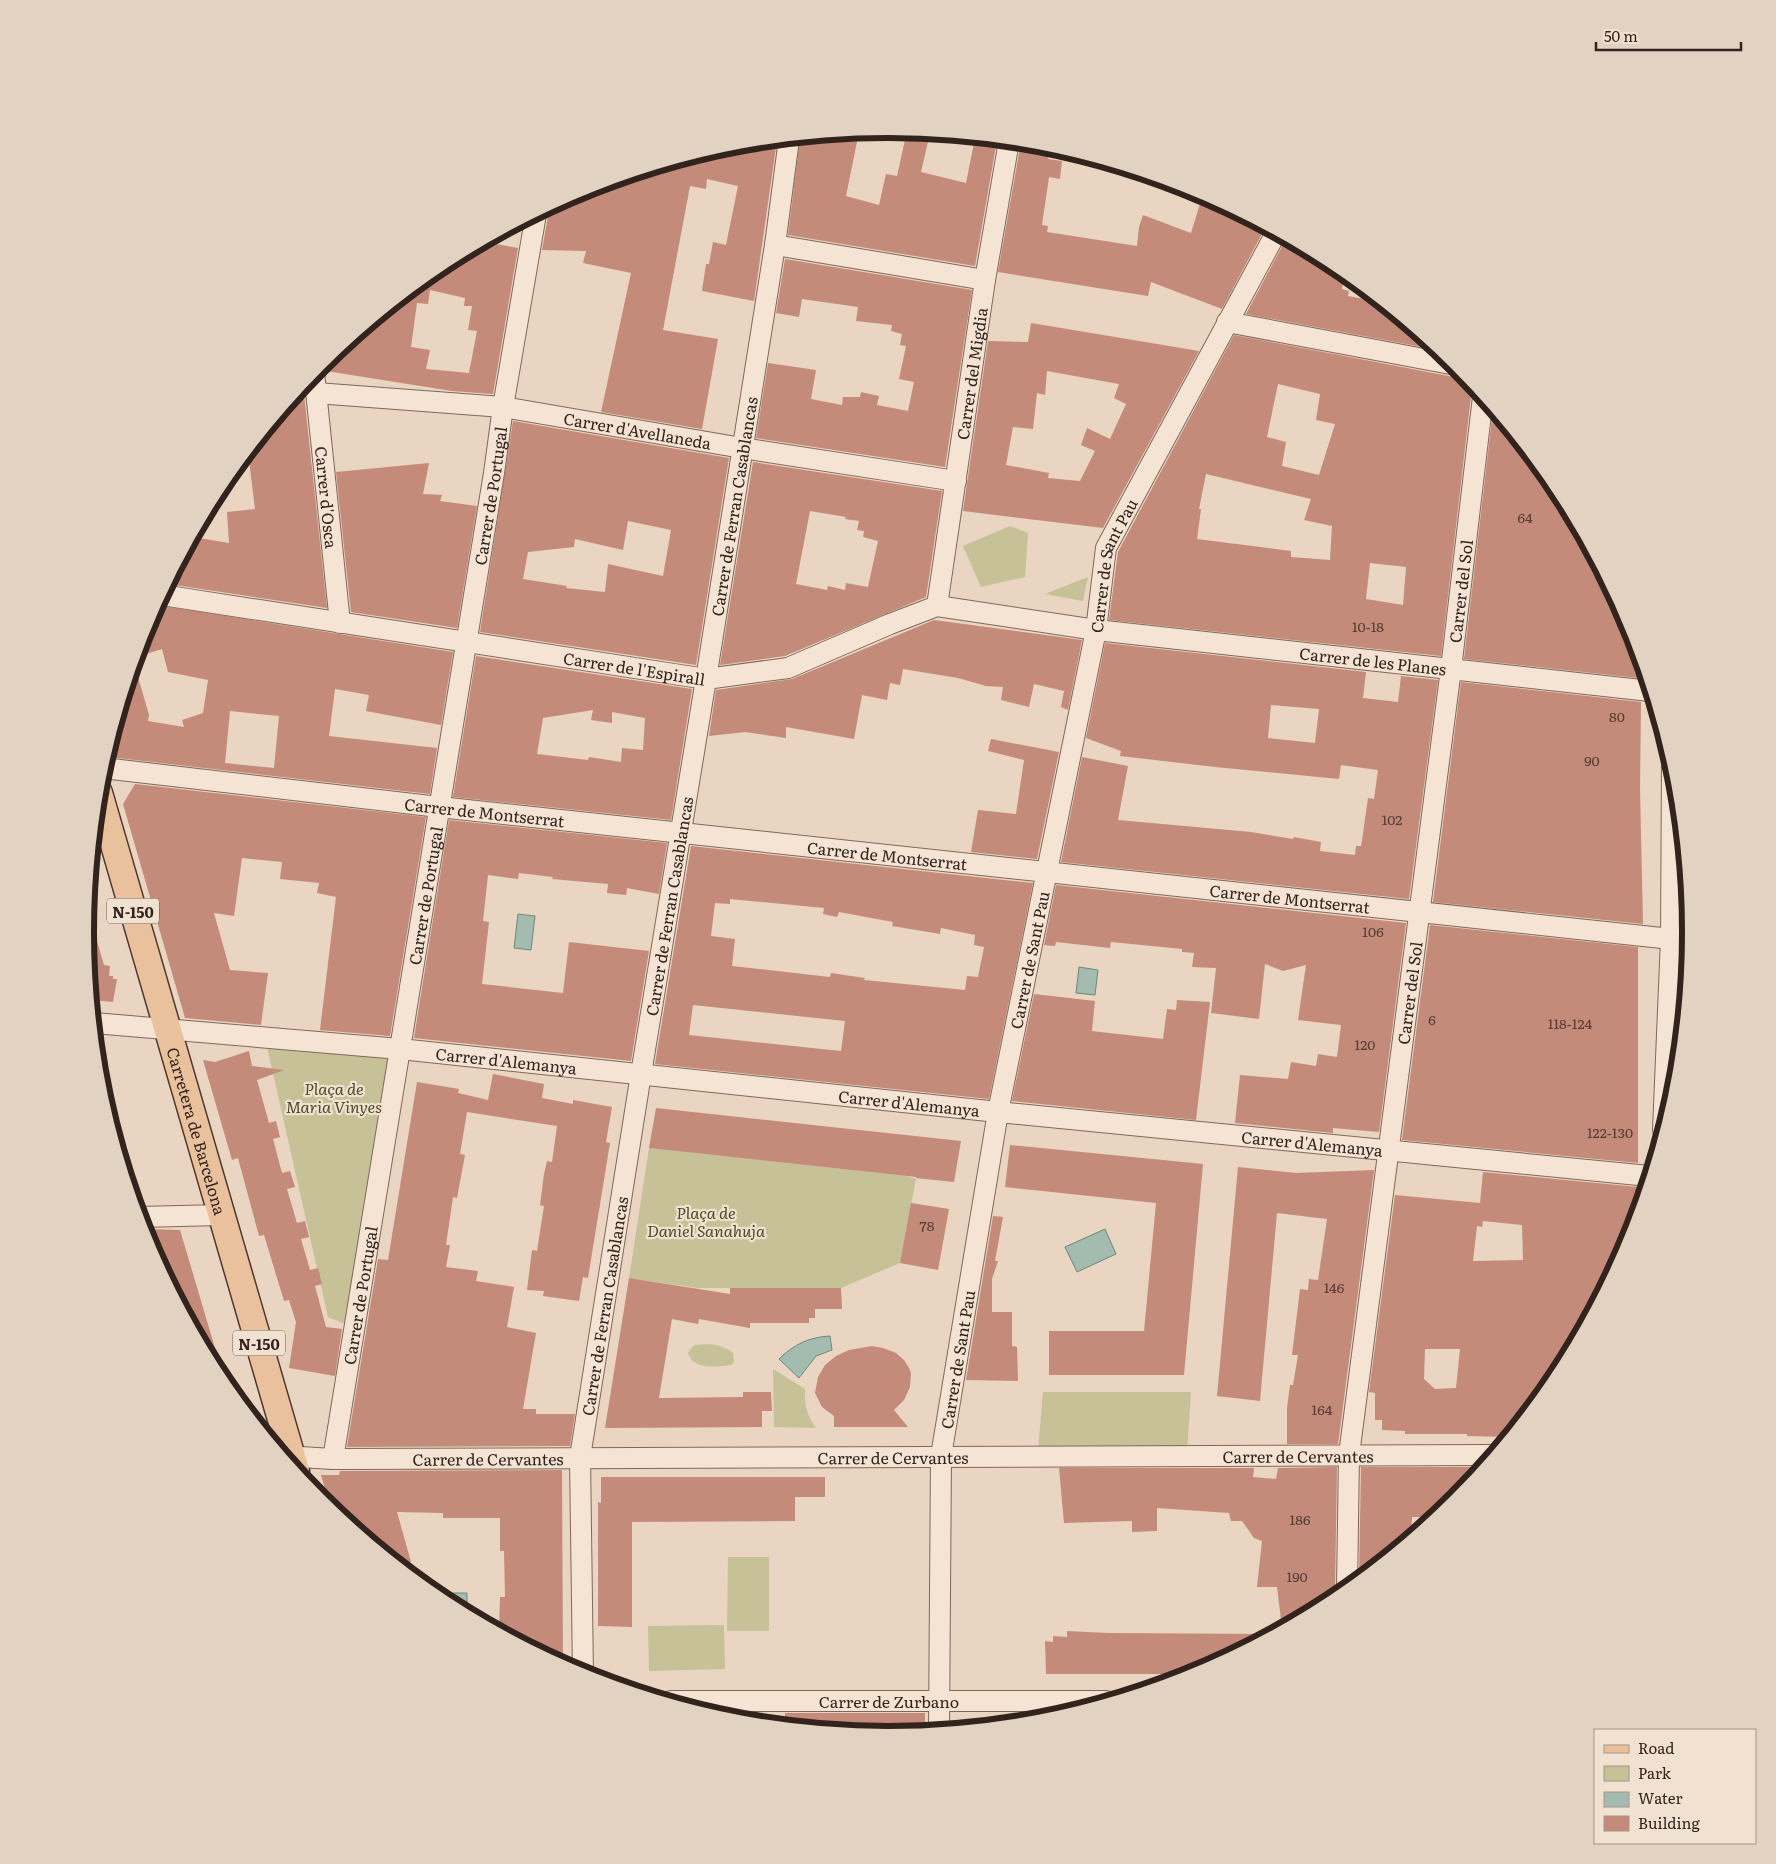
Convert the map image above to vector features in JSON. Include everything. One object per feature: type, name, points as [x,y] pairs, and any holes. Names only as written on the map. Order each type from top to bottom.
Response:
[{"type":"main road","name":"Carretera de Barcelona","points":[[104,810],[222,1215],[289,1453]]},
{"type":"street","name":"Carrer de Ferran Casablancas","points":[[583,1665],[580,1457],[775,245],[788,145]]},
{"type":"street","name":"Carrer del Migdia","points":[[937,606],[985,280],[1008,147]]},
{"type":"street","name":"Carrer de Portugal","points":[[334,1458],[535,221]]},
{"type":"street","name":"Carrer de Sant Pau","points":[[939,1725],[941,1456],[998,1112],[1096,630],[1106,548],[1273,238]]},
{"type":"street","points":[[775,245],[985,280]]},
{"type":"street","points":[[1227,322],[1442,362]]},
{"type":"street","name":"Carrer d'Osca","points":[[315,382],[340,623]]},
{"type":"street","name":"Carrer d'Avellaneda","points":[[316,393],[503,408],[956,481]]},
{"type":"street","name":"Carrer del Sol","points":[[1347,1579],[1348,1455],[1450,669],[1482,405]]},
{"type":"street","name":"Carrer de l'Espirall","points":[[169,596],[706,679],[788,668],[937,606],[1096,630]]},
{"type":"street","name":"Carrer de les Planes","points":[[1096,630],[1644,689]]},
{"type":"street","name":"Carrer de Montserrat","points":[[111,769],[439,807],[1680,940]]},
{"type":"street","points":[[1667,1088],[1680,940],[1675,827]]},
{"type":"street","name":"Carrer d'Alemanya","points":[[100,1024],[400,1049],[998,1112],[1644,1175]]},
{"type":"street","points":[[147,1217],[222,1215]]},
{"type":"street","name":"Carrer de Cervantes","points":[[295,1461],[334,1458],[1486,1455]]},
{"type":"street","name":"Carrer de Zurbano","points":[[690,1701],[1086,1701]]},
{"type":"green space","points":[[1010,526],[1028,533],[1025,577],[981,587],[963,546]]},
{"type":"green space","points":[[1088,577],[1083,601],[1045,594]]},
{"type":"green space","name":"Plaça de Maria Vinyes","points":[[265,1038],[396,1049],[355,1328],[328,1317]]},
{"type":"green space","name":"Plaça de Daniel Sanahuja","points":[[649,1148],[906,1176],[916,1179],[900,1263],[841,1288],[698,1288],[629,1278]]},
{"type":"green space","points":[[710,1344],[720,1346],[733,1353],[734,1362],[731,1365],[700,1365],[688,1353],[695,1345]]},
{"type":"green space","points":[[773,1369],[805,1389],[807,1410],[816,1428],[774,1427]]},
{"type":"green space","points":[[1043,1392],[1191,1392],[1187,1452],[1038,1450]]},
{"type":"green space","points":[[728,1557],[769,1557],[769,1631],[727,1631]]},
{"type":"green space","points":[[724,1625],[725,1669],[649,1671],[648,1626]]},
{"type":"water","points":[[518,914],[535,916],[531,950],[514,948]]},
{"type":"water","points":[[1079,967],[1098,970],[1095,995],[1076,993]]},
{"type":"water","points":[[1105,1229],[1116,1254],[1077,1272],[1065,1247]]},
{"type":"water","points":[[830,1336],[832,1350],[816,1356],[799,1378],[779,1359],[790,1349],[803,1342]]},
{"type":"water","points":[[449,1593],[467,1593],[467,1605]]},
{"type":"building","points":[[905,138],[929,139],[921,172],[966,183],[974,143],[996,146],[975,266],[788,235],[799,143],[858,139],[846,196],[879,205],[886,174],[897,176]]},
{"type":"building","points":[[776,146],[754,301],[702,291],[706,264],[709,264],[713,242],[726,245],[738,186],[707,179],[706,189],[690,186],[663,330],[718,339],[702,429],[601,412],[631,273],[583,263],[586,251],[542,250],[548,216],[584,198],[682,165],[733,153]]},
{"type":"building","points":[[1020,149],[1049,154],[1048,159],[1062,161],[1060,179],[1049,177],[1042,225],[1048,226],[1047,232],[1137,246],[1139,227],[1143,215],[1191,233],[1201,202],[1263,232],[1222,309],[1151,282],[1148,296],[998,272]]},
{"type":"building","points":[[497,241],[496,244],[518,248],[493,394],[452,391],[326,371],[364,335],[404,302],[447,272]],"holes":[[[430,290],[465,298],[464,306],[472,306],[468,330],[477,331],[469,373],[426,369],[430,350],[411,347],[417,303],[428,304]]]},
{"type":"building","points":[[1284,243],[1343,282],[1342,289],[1349,291],[1348,296],[1372,302],[1426,348],[1246,314]]},
{"type":"building","points":[[785,259],[972,290],[945,467],[756,438],[768,363],[816,370],[811,399],[842,405],[843,397],[860,397],[861,392],[879,396],[877,405],[908,411],[914,382],[899,379],[906,346],[900,345],[902,334],[891,331],[892,325],[856,321],[858,307],[802,299],[799,317],[776,313]]},
{"type":"building","points":[[1031,323],[1199,351],[1103,528],[963,511],[988,341],[1028,342]],"holes":[[[1047,371],[1119,384],[1114,398],[1126,404],[1110,439],[1087,428],[1081,445],[1095,451],[1080,481],[1048,478],[1049,473],[1006,465],[1013,427],[1033,429],[1037,393],[1045,395]]]},
{"type":"building","points":[[1234,335],[1456,376],[1472,394],[1441,656],[1109,620],[1118,552]],"holes":[[[1278,384],[1320,394],[1316,420],[1335,424],[1319,475],[1282,466],[1286,442],[1267,437]],[[1206,474],[1311,499],[1304,520],[1332,526],[1330,560],[1291,557],[1291,551],[1197,539],[1201,509],[1199,509]],[[1370,563],[1406,567],[1403,605],[1366,599]]]},
{"type":"building","points":[[304,394],[327,608],[174,585],[198,538],[229,543],[227,512],[255,509],[249,461]]},
{"type":"building","points":[[1492,417],[1518,448],[1576,535],[1622,628],[1638,672],[1638,678],[1464,659]]},
{"type":"building","points":[[513,421],[729,458],[696,665],[480,632]],"holes":[[[628,521],[671,530],[663,576],[608,564],[605,592],[566,588],[567,586],[523,579],[528,552],[574,547],[575,539],[623,550]]]},
{"type":"building","points":[[753,462],[942,491],[926,597],[785,656],[720,665]],"holes":[[[810,511],[846,517],[845,519],[859,521],[857,530],[864,531],[863,537],[878,541],[868,587],[846,583],[845,590],[828,586],[827,590],[796,584]]]},
{"type":"building","points":[[429,463],[423,494],[442,495],[440,501],[477,506],[457,628],[351,612],[336,472]]},
{"type":"building","points":[[164,606],[453,652],[441,725],[366,711],[369,695],[335,689],[329,736],[437,748],[430,794],[114,758],[137,674],[149,715],[148,721],[184,727],[182,720],[203,713],[208,680],[168,672],[162,649],[144,654]],"holes":[[[230,711],[279,716],[274,768],[225,763]]]},
{"type":"building","points":[[934,620],[1082,640],[1068,710],[1061,707],[1064,691],[1034,684],[1029,707],[1001,700],[1003,687],[986,686],[958,678],[903,669],[900,685],[890,683],[887,700],[862,695],[854,739],[786,727],[786,738],[745,732],[709,736],[716,690],[792,679]]},
{"type":"building","points":[[1105,643],[1366,672],[1363,698],[1398,702],[1401,676],[1438,680],[1409,899],[1061,862],[1082,757],[1128,766],[1118,820],[1251,832],[1293,839],[1294,837],[1321,842],[1320,851],[1355,855],[1356,846],[1361,846],[1368,798],[1374,799],[1378,770],[1341,765],[1339,779],[1215,767],[1120,756],[1121,751],[1086,738]],"holes":[[[1271,705],[1319,709],[1315,743],[1268,738]]]},
{"type":"building","points":[[476,656],[692,689],[671,820],[453,797]],"holes":[[[593,710],[591,720],[612,723],[612,712],[645,718],[643,750],[622,748],[621,762],[589,757],[588,760],[537,754],[543,718]]]},
{"type":"building","points":[[1461,682],[1641,702],[1640,789],[1643,924],[1433,902]]},
{"type":"building","points":[[991,739],[1059,752],[1037,859],[971,852],[978,810],[1016,814],[1024,760],[988,751]]},
{"type":"building","points":[[135,784],[426,817],[390,1036],[320,1030],[336,897],[317,893],[319,883],[280,879],[282,862],[242,858],[234,916],[214,913],[230,970],[268,973],[261,1025],[185,1018],[123,804]]},
{"type":"building","points":[[449,820],[667,843],[659,894],[627,888],[626,895],[607,893],[608,884],[552,879],[553,877],[519,873],[518,879],[488,875],[483,921],[489,922],[482,984],[563,993],[569,942],[649,951],[631,1061],[414,1038]]},
{"type":"building","points":[[691,846],[1033,883],[989,1099],[655,1064]],"holes":[[[730,899],[824,908],[823,914],[837,917],[839,912],[893,922],[892,926],[940,934],[941,928],[975,935],[974,945],[984,947],[978,977],[967,976],[965,990],[864,980],[865,978],[831,973],[830,977],[732,966],[735,939],[711,936],[715,903],[730,904]],[[693,1005],[845,1021],[841,1051],[689,1035]]]},
{"type":"building","points":[[1056,885],[1406,923],[1379,1132],[1333,1128],[1333,1133],[1235,1123],[1240,1075],[1288,1079],[1291,1062],[1316,1066],[1318,1054],[1337,1057],[1341,1025],[1298,1020],[1306,965],[1283,971],[1265,964],[1259,1019],[1211,1013],[1216,968],[1192,967],[1194,953],[1182,952],[1182,949],[1111,942],[1110,948],[1056,942],[1055,946],[1044,945]]},
{"type":"building","points":[[1430,925],[1638,947],[1638,1163],[1402,1140]]},
{"type":"building","points":[[94,931],[104,965],[110,966],[109,976],[117,979],[113,1002],[97,1000]]},
{"type":"building","points":[[1034,994],[1095,1001],[1092,1031],[1163,1039],[1167,1009],[1176,1010],[1177,1000],[1210,1002],[1196,1120],[1012,1101]]},
{"type":"building","points":[[249,1051],[252,1066],[284,1070],[257,1080],[269,1123],[276,1121],[280,1137],[273,1139],[282,1173],[290,1171],[295,1187],[287,1189],[297,1223],[305,1221],[309,1237],[301,1239],[310,1270],[318,1268],[322,1284],[315,1286],[326,1327],[342,1329],[335,1376],[289,1368],[296,1322],[289,1300],[284,1301],[264,1235],[259,1236],[238,1158],[232,1160],[203,1060],[215,1062]]},
{"type":"building","points":[[493,1074],[544,1084],[542,1098],[573,1104],[573,1100],[612,1107],[606,1142],[610,1143],[588,1278],[583,1277],[579,1301],[543,1296],[544,1291],[527,1290],[532,1250],[537,1251],[544,1206],[540,1205],[544,1174],[547,1161],[552,1162],[557,1126],[467,1112],[460,1154],[465,1155],[457,1198],[453,1197],[446,1245],[450,1245],[446,1267],[478,1271],[476,1281],[514,1287],[507,1327],[536,1333],[523,1409],[536,1409],[536,1414],[575,1414],[570,1446],[347,1447],[378,1259],[388,1260],[417,1082],[459,1089],[458,1093],[488,1100]]},
{"type":"building","points":[[656,1108],[961,1141],[954,1182],[649,1148]]},
{"type":"building","points":[[1010,1145],[1203,1164],[1184,1375],[1049,1375],[1049,1331],[1144,1331],[1156,1203],[1005,1187]]},
{"type":"building","points":[[1238,1167],[1296,1173],[1374,1170],[1338,1444],[1287,1444],[1287,1408],[1290,1385],[1293,1385],[1298,1355],[1292,1355],[1300,1289],[1308,1290],[1309,1279],[1318,1280],[1327,1219],[1277,1213],[1260,1401],[1217,1396]]},
{"type":"building","points":[[1483,1172],[1638,1187],[1638,1192],[1622,1236],[1576,1329],[1548,1373],[1501,1437],[1467,1436],[1467,1434],[1405,1434],[1405,1431],[1382,1430],[1382,1420],[1375,1420],[1375,1393],[1369,1392],[1395,1195],[1480,1203]],"holes":[[[1483,1221],[1522,1225],[1523,1260],[1473,1261],[1477,1226],[1482,1227]],[[1425,1349],[1460,1349],[1456,1388],[1435,1389],[1424,1379]]]},
{"type":"building","points":[[911,1203],[949,1209],[938,1270],[900,1263]]},
{"type":"building","points":[[993,1216],[1003,1217],[995,1261],[998,1261],[992,1279],[992,1312],[1012,1312],[1012,1346],[1017,1347],[1018,1381],[966,1380]]},
{"type":"building","points":[[152,1229],[180,1230],[218,1357],[200,1329],[176,1283]]},
{"type":"building","points":[[629,1278],[730,1294],[730,1288],[841,1288],[842,1309],[815,1309],[815,1318],[809,1318],[809,1323],[750,1323],[750,1328],[699,1319],[698,1324],[672,1319],[659,1398],[743,1397],[743,1392],[771,1392],[772,1411],[762,1411],[762,1427],[605,1428]]},
{"type":"building","points":[[872,1346],[896,1353],[909,1368],[911,1373],[910,1387],[904,1400],[894,1410],[908,1427],[834,1427],[834,1416],[822,1407],[815,1393],[818,1377],[825,1365],[836,1356],[849,1350]]},
{"type":"building","points":[[1337,1467],[1335,1588],[1281,1622],[1277,1587],[1257,1587],[1262,1541],[1254,1538],[1242,1521],[1231,1521],[1229,1513],[1157,1508],[1157,1531],[1132,1532],[1132,1521],[1064,1523],[1059,1468],[1254,1468],[1253,1477],[1276,1479],[1278,1468]]},
{"type":"building","points":[[1361,1467],[1475,1467],[1425,1517],[1412,1517],[1411,1530],[1359,1571]]},
{"type":"building","points":[[562,1470],[563,1656],[499,1624],[500,1597],[505,1597],[504,1551],[500,1551],[500,1518],[443,1518],[443,1513],[397,1512],[411,1562],[406,1563],[364,1529],[322,1490],[325,1489],[321,1475],[339,1475],[340,1471]]},
{"type":"building","points":[[601,1477],[825,1477],[825,1497],[795,1497],[795,1521],[632,1522],[632,1627],[598,1626],[598,1502],[601,1503]]},
{"type":"building","points":[[1067,1631],[1258,1634],[1192,1666],[1170,1674],[1046,1674],[1045,1641],[1053,1642],[1053,1636],[1067,1637]]},
{"type":"building","points":[[785,1713],[925,1713],[925,1725],[836,1725],[785,1719]]}]
